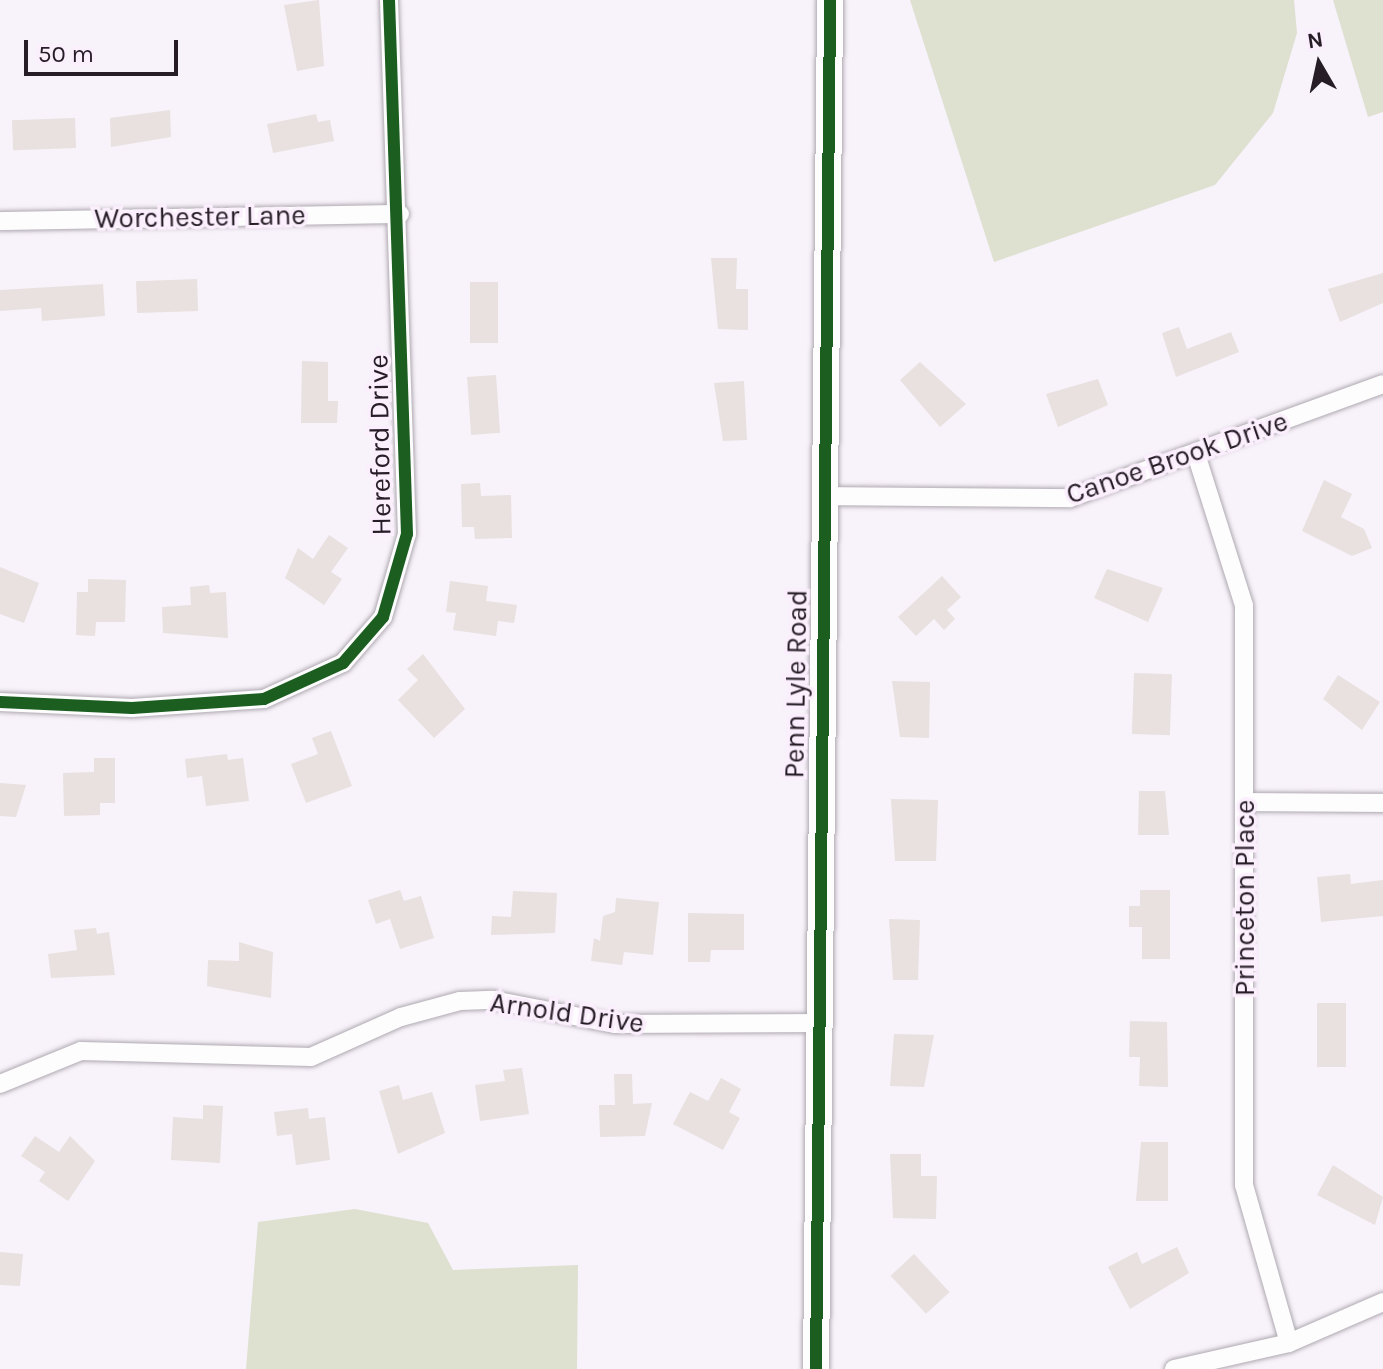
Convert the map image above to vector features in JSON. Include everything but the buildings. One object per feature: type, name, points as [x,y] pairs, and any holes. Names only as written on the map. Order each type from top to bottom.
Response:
[{"type":"street","name":"Hereford Drive","points":[[0,702],[132,708],[264,699],[318,680],[365,642],[396,590],[407,534],[400,214],[389,0]]},
{"type":"street","name":"Penn Lyle Road","points":[[816,1369],[816,1023],[830,0]]},
{"type":"street","name":"Worchester Lane","points":[[0,221],[400,214]]},
{"type":"street","name":"Canoe Brook Drive","points":[[822,496],[1038,502],[1098,491],[1383,384]]},
{"type":"street","name":"Princeton Place","points":[[1196,454],[1244,605],[1244,1185],[1289,1343]]},
{"type":"street","points":[[1245,802],[1383,803]]},
{"type":"street","name":"Arnold Drive","points":[[0,1084],[81,1051],[311,1057],[401,1017],[460,1001],[493,1000],[615,1024],[816,1023]]},
{"type":"street","points":[[1174,1369],[1204,1366],[1289,1343],[1383,1302]]},
{"type":"green space","points":[[910,0],[1294,0],[1297,33],[1273,113],[1215,185],[994,262]]},
{"type":"green space","points":[[1333,0],[1383,0],[1383,112],[1368,117]]},
{"type":"green space","points":[[355,1209],[428,1223],[453,1270],[578,1265],[577,1369],[246,1369],[258,1222]]},
{"type":"cycle path","points":[[0,702],[132,708],[264,699],[343,663],[383,617],[407,534],[389,0]]},
{"type":"cycle path","points":[[816,1369],[830,0]]}]
